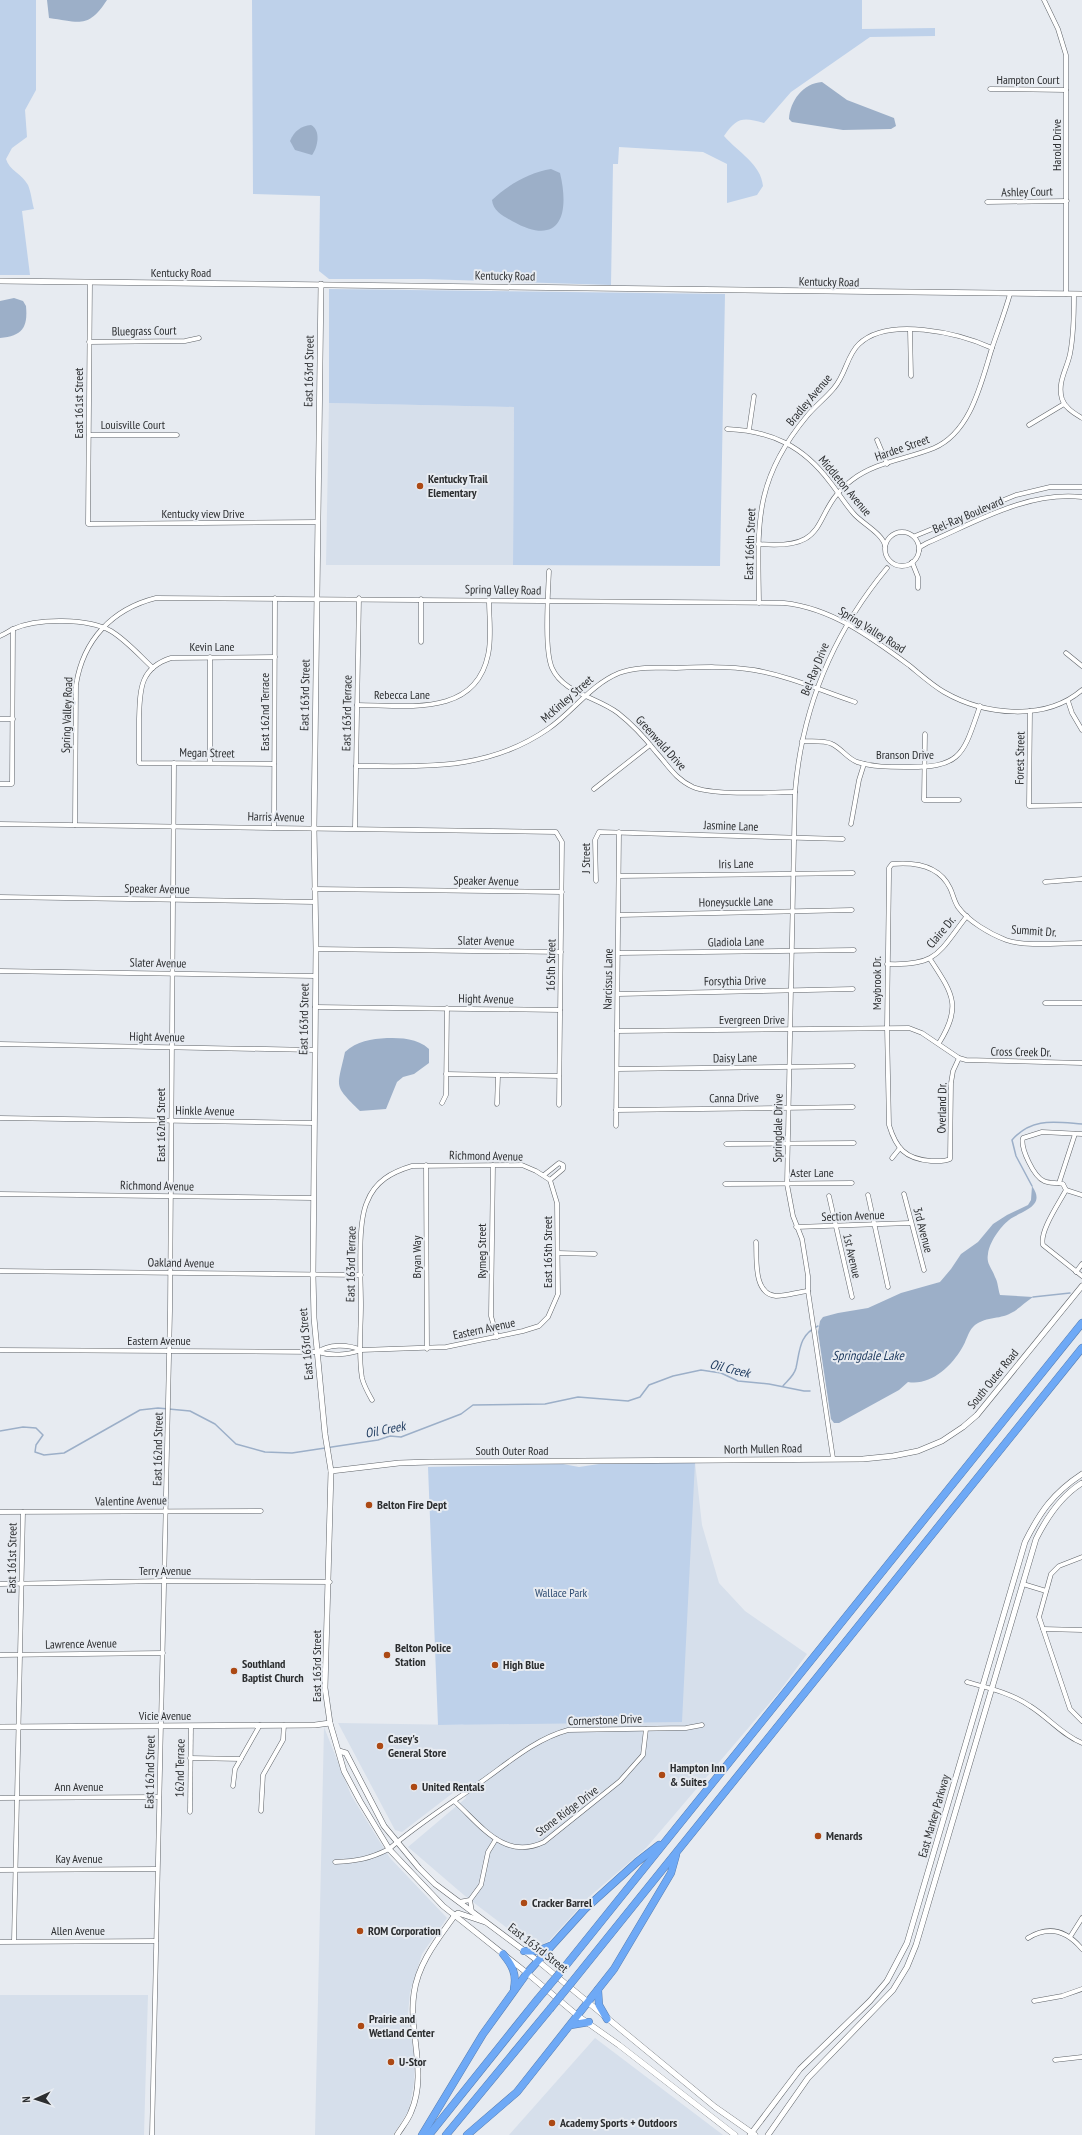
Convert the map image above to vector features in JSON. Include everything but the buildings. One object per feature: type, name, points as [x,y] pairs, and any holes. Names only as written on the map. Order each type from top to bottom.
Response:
[{"type":"highway","points":[[429,2135],[1082,1323]]},
{"type":"highway","points":[[446,2135],[572,1982],[1082,1348]]},
{"type":"highway","points":[[422,2135],[483,2034],[527,1972],[585,1909],[637,1862],[668,1839]]},
{"type":"highway","points":[[467,2135],[517,2092],[614,1969],[670,1873],[677,1851]]},
{"type":"highway","points":[[524,1951],[538,1951],[547,1948],[559,1938]]},
{"type":"highway","points":[[504,1954],[511,1963],[516,1975],[514,1991]]},
{"type":"highway","points":[[598,1989],[599,2005],[608,2019]]},
{"type":"highway","points":[[571,2025],[589,2022]]},
{"type":"main road","name":"East 163rd Street","points":[[538,1961],[715,2107],[752,2134]]},
{"type":"main road","name":"East 163rd Street","points":[[527,1972],[578,2016],[589,2022],[735,2135]]},
{"type":"street","name":"Harold Drive","points":[[1044,0],[1058,29],[1066,55],[1066,294]]},
{"type":"street","name":"Hampton Court","points":[[990,89],[1066,90]]},
{"type":"street","name":"Ashley Court","points":[[987,202],[1067,201]]},
{"type":"street","name":"Kentucky Road","points":[[0,281],[1082,294]]},
{"type":"street","name":"East 161st Street","points":[[88,524],[90,282]]},
{"type":"street","name":"East 163rd Street","points":[[321,284],[314,828],[316,949],[314,1006],[312,1275],[325,1434],[331,1471],[330,1582],[326,1688],[330,1723],[339,1751],[338,1755],[344,1771],[389,1849],[423,1887],[454,1915],[527,1972]]},
{"type":"street","name":"Hardee Street","points":[[758,544],[790,544],[807,539],[816,532],[838,493],[859,475],[935,447],[958,430],[963,424],[978,389],[1010,294]]},
{"type":"street","points":[[1074,294],[1073,330],[1070,354],[1060,387],[1064,404],[1082,418]]},
{"type":"street","name":"Bradley Avenue","points":[[788,444],[806,416],[837,384],[847,368],[851,354],[859,344],[870,337],[882,332],[910,330],[951,334],[992,348]]},
{"type":"street","points":[[910,330],[911,376]]},
{"type":"street","name":"Bluegrass Court","points":[[89,342],[185,341],[199,338]]},
{"type":"street","points":[[749,430],[754,396]]},
{"type":"street","points":[[1029,425],[1064,404]]},
{"type":"street","name":"Middleton Avenue","points":[[727,429],[749,430],[769,435],[788,444],[809,459],[861,522],[880,536]]},
{"type":"street","name":"Louisville Court","points":[[89,435],[177,435]]},
{"type":"street","points":[[878,440],[887,464]]},
{"type":"street","name":"East 166th Street","points":[[759,603],[758,544],[760,513],[765,489],[774,464],[788,444]]},
{"type":"street","name":"Bel-Ray Boulevard","points":[[880,536],[906,532],[915,536],[1026,492],[1050,487],[1082,487]]},
{"type":"street","points":[[1026,492],[1028,501]]},
{"type":"street","name":"Bel-Ray Boulevard","points":[[912,562],[919,551],[927,543],[1002,510],[1028,501],[1054,497],[1082,497]]},
{"type":"street","name":"Kentucky view Drive","points":[[88,524],[318,522]]},
{"type":"street","points":[[885,546],[888,539],[893,534]]},
{"type":"street","points":[[880,536],[885,546],[887,568],[897,565],[904,566],[912,562],[918,577],[918,588]]},
{"type":"street","points":[[915,536],[919,551]]},
{"type":"street","points":[[887,558],[897,565]]},
{"type":"street","name":"Bel-Ray Drive","points":[[795,792],[802,742],[817,689],[847,624],[887,568]]},
{"type":"street","name":"Greenwald Drive","points":[[548,571],[548,656],[551,667],[562,682],[617,712],[650,745],[673,773],[687,784],[711,791],[795,792]]},
{"type":"street","name":"Spring Valley Road","points":[[75,825],[76,685],[84,654],[102,627],[125,610],[156,598],[359,598],[784,603],[803,606],[824,612],[847,624],[890,652],[944,692],[980,706],[1007,711],[1030,711],[1056,706],[1068,701],[1082,690]]},
{"type":"street","name":"East 162nd Terrace","points":[[274,826],[275,598]]},
{"type":"street","name":"East 163rd Terrace","points":[[355,828],[359,598]]},
{"type":"street","points":[[421,599],[421,642]]},
{"type":"street","name":"Rebecca Lane","points":[[357,705],[431,705],[448,702],[463,694],[480,676],[489,652],[489,600]]},
{"type":"street","points":[[0,636],[13,629],[33,624],[59,622],[102,627],[117,635],[152,668]]},
{"type":"street","points":[[0,784],[12,784],[13,629]]},
{"type":"street","points":[[1066,653],[1082,666]]},
{"type":"street","points":[[210,657],[210,763]]},
{"type":"street","name":"Kevin Lane","points":[[152,668],[171,658],[275,657]]},
{"type":"street","name":"Megan Street","points":[[152,668],[143,682],[140,695],[139,763],[174,762],[274,764]]},
{"type":"street","name":"McKinley Street","points":[[356,766],[450,765],[493,756],[520,746],[549,729],[610,677],[637,668],[741,668],[784,677],[855,702]]},
{"type":"street","points":[[1068,701],[1072,713],[1082,730]]},
{"type":"street","name":"Branson Drive","points":[[802,742],[832,743],[854,761],[878,767],[935,767],[945,763],[961,752],[971,734],[980,706]]},
{"type":"street","name":"Forest Street","points":[[1030,711],[1029,806],[1082,805]]},
{"type":"street","points":[[0,719],[12,719]]},
{"type":"street","points":[[924,734],[924,800],[959,800]]},
{"type":"street","points":[[594,789],[650,745]]},
{"type":"street","name":"East 162nd Street","points":[[152,2135],[169,1402],[174,762]]},
{"type":"street","points":[[852,824],[859,780],[864,764]]},
{"type":"street","name":"Springdale Drive","points":[[795,792],[787,1184],[796,1227],[802,1239],[814,1337],[833,1458]]},
{"type":"street","name":"Harris Avenue","points":[[0,824],[274,826],[314,828],[551,831]]},
{"type":"street","name":"165th Street","points":[[551,831],[559,834],[562,842],[559,1105]]},
{"type":"street","name":"J Street","points":[[596,881],[596,835],[599,832],[619,832]]},
{"type":"street","name":"Jasmine Lane","points":[[619,832],[843,839]]},
{"type":"street","name":"Narcissus Lane","points":[[616,1126],[619,953],[619,832]]},
{"type":"street","name":"Maybrook Dr.","points":[[900,1148],[894,1140],[889,1124],[887,1027],[889,868],[892,864],[919,864],[941,875],[950,887],[957,904],[967,916]]},
{"type":"street","name":"Iris Lane","points":[[619,876],[853,873]]},
{"type":"street","points":[[1045,882],[1082,879]]},
{"type":"street","name":"Speaker Avenue","points":[[314,889],[562,892]]},
{"type":"street","name":"Speaker Avenue","points":[[0,897],[315,902]]},
{"type":"street","name":"Honeysuckle Lane","points":[[619,914],[852,910]]},
{"type":"street","name":"Summit Dr.","points":[[967,916],[1006,940],[1022,943],[1082,943]]},
{"type":"street","name":"Claire Dr.","points":[[930,960],[948,942],[967,916]]},
{"type":"street","name":"Slater Avenue","points":[[316,949],[561,952]]},
{"type":"street","name":"Gladiola Lane","points":[[619,953],[854,950]]},
{"type":"street","points":[[888,964],[913,965],[930,960],[950,992],[953,1002],[951,1021],[938,1043]]},
{"type":"street","name":"Slater Avenue","points":[[0,971],[315,976]]},
{"type":"street","name":"Forsythia Drive","points":[[618,994],[853,989]]},
{"type":"street","points":[[1045,1003],[1082,1003]]},
{"type":"street","name":"Hight Avenue","points":[[314,1006],[560,1010]]},
{"type":"street","points":[[442,1103],[446,1095],[447,1008]]},
{"type":"street","name":"Evergreen Drive","points":[[617,1031],[790,1030],[887,1027],[916,1030],[959,1058]]},
{"type":"street","name":"Hight Avenue","points":[[0,1044],[314,1050]]},
{"type":"street","name":"Overland Dr.","points":[[900,1148],[906,1154],[922,1160],[950,1159],[951,1083],[953,1071],[959,1058]]},
{"type":"street","name":"Cross Creek Dr.","points":[[959,1058],[989,1061],[1082,1063]]},
{"type":"street","name":"Daisy Lane","points":[[617,1069],[853,1066]]},
{"type":"street","points":[[446,1074],[560,1076]]},
{"type":"street","points":[[497,1104],[498,1076]]},
{"type":"street","name":"Canna Drive","points":[[616,1110],[853,1107]]},
{"type":"street","name":"Hinkle Avenue","points":[[0,1118],[314,1123]]},
{"type":"street","points":[[1082,1134],[1042,1132],[1023,1138],[1022,1147],[1037,1176],[1044,1182],[1063,1184],[1066,1190],[1082,1194]]},
{"type":"street","points":[[1059,1183],[1075,1134]]},
{"type":"street","points":[[726,1144],[854,1143]]},
{"type":"street","points":[[892,1158],[900,1148]]},
{"type":"street","points":[[559,1163],[563,1165],[563,1169],[550,1180],[544,1175],[559,1163]]},
{"type":"street","name":"East 163rd Terrace","points":[[372,1400],[363,1380],[361,1350],[362,1219],[366,1202],[375,1188],[385,1178],[397,1170],[412,1166],[426,1165]]},
{"type":"street","name":"Richmond Avenue","points":[[426,1165],[522,1165],[544,1175]]},
{"type":"street","name":"Bryan Way","points":[[426,1165],[427,1349]]},
{"type":"street","name":"Rymeg Street","points":[[492,1165],[491,1316],[497,1337]]},
{"type":"street","name":"East 165th Street","points":[[539,1326],[548,1317],[558,1294],[557,1203],[550,1180]]},
{"type":"street","name":"Aster Lane","points":[[725,1184],[852,1183]]},
{"type":"street","points":[[1066,1190],[1044,1232],[1042,1240],[1043,1245],[1048,1251],[1082,1276]]},
{"type":"street","name":"Richmond Avenue","points":[[0,1194],[313,1198]]},
{"type":"street","name":"3rd Avenue","points":[[904,1194],[910,1223],[924,1270]]},
{"type":"street","points":[[868,1195],[888,1287]]},
{"type":"street","name":"1st Avenue","points":[[829,1196],[852,1297]]},
{"type":"street","name":"Section Avenue","points":[[796,1227],[910,1223]]},
{"type":"street","points":[[756,1242],[759,1281],[763,1289],[775,1296],[808,1291]]},
{"type":"street","points":[[558,1253],[595,1254]]},
{"type":"street","points":[[1076,1272],[1082,1264]]},
{"type":"street","name":"Oakland Avenue","points":[[0,1271],[361,1275]]},
{"type":"street","name":"South Outer Road","points":[[833,1458],[863,1459],[899,1455],[918,1451],[942,1441],[973,1419],[1082,1286]]},
{"type":"street","name":"Eastern Avenue","points":[[0,1350],[318,1352],[325,1354],[353,1353],[361,1350],[427,1349],[472,1344],[539,1326]]},
{"type":"street","name":"Eastern Avenue","points":[[318,1352],[325,1347],[354,1347],[361,1350]]},
{"type":"street","name":"North Mullen Road","points":[[694,1460],[833,1458]]},
{"type":"street","name":"South Outer Road","points":[[331,1471],[399,1463],[430,1462],[694,1460]]},
{"type":"street","name":"East Markey Parkway","points":[[752,2134],[800,2069],[870,2001],[887,1981],[907,1943],[1025,1542],[1046,1504],[1068,1483],[1082,1474]]},
{"type":"street","name":"East Markey Parkway","points":[[768,2135],[808,2078],[893,1990],[907,1968],[916,1945],[1036,1540],[1044,1522],[1069,1491],[1082,1483]]},
{"type":"street","name":"Valentine Avenue","points":[[0,1512],[166,1510],[261,1511]]},
{"type":"street","name":"East 161st Street","points":[[14,1942],[23,1512]]},
{"type":"street","points":[[1082,1557],[1059,1566],[1051,1574],[1039,1617],[1070,1709],[1082,1721]]},
{"type":"street","name":"Terry Avenue","points":[[0,1584],[164,1581],[330,1582]]},
{"type":"street","points":[[1022,1584],[1046,1591]]},
{"type":"street","points":[[1043,1629],[1082,1630]]},
{"type":"street","name":"Lawrence Avenue","points":[[0,1655],[163,1653]]},
{"type":"street","points":[[967,1682],[1004,1692],[1030,1706],[1062,1732],[1082,1743]]},
{"type":"street","name":"Vicie Avenue","points":[[0,1727],[284,1725],[330,1723]]},
{"type":"street","points":[[233,1786],[234,1773],[260,1725]]},
{"type":"street","points":[[261,1811],[263,1776],[283,1740],[284,1725]]},
{"type":"street","name":"Cornerstone Drive","points":[[389,1849],[537,1743],[556,1734],[568,1730],[686,1728],[702,1725]]},
{"type":"street","name":"162nd Terrace","points":[[190,1812],[191,1726]]},
{"type":"street","name":"Stone Ridge Drive","points":[[454,1801],[496,1839],[516,1848],[524,1849],[544,1842],[620,1781],[643,1755],[646,1729]]},
{"type":"street","name":"East 163rd Street","points":[[339,1751],[346,1753],[384,1826],[418,1868],[459,1902],[538,1961]]},
{"type":"street","points":[[190,1758],[241,1759]]},
{"type":"street","name":"Ann Avenue","points":[[0,1798],[159,1797]]},
{"type":"street","points":[[459,1902],[470,1900],[481,1885],[488,1852],[496,1839]]},
{"type":"street","points":[[335,1862],[357,1861],[371,1858],[389,1849]]},
{"type":"street","name":"Kay Avenue","points":[[0,1870],[157,1869]]},
{"type":"street","points":[[470,1900],[472,1912]]},
{"type":"street","points":[[397,2135],[411,2112],[418,2080],[418,2063],[412,2013],[417,1980],[426,1957],[454,1915],[458,1913],[486,1922]]},
{"type":"street","points":[[1070,1937],[1082,1918]]},
{"type":"street","points":[[1028,1938],[1039,1931],[1059,1932],[1070,1937],[1082,1949]]},
{"type":"street","name":"Allen Avenue","points":[[0,1942],[156,1941]]},
{"type":"street","points":[[1034,2001],[1066,1995],[1082,1989]]},
{"type":"street","points":[[1055,2060],[1082,2057]]},
{"type":"shaded area","name":"Kentucky Trail Elementary","points":[[329,403],[514,407],[513,565],[326,565]]},
{"type":"shaded area","points":[[695,1462],[702,1525],[719,1583],[745,1611],[807,1654],[779,1692],[646,1848],[589,1897],[549,1941],[541,1946],[528,1944],[465,1896],[408,1847],[466,1798],[462,1786],[402,1832],[395,1830],[338,1723],[463,1725]]},
{"type":"shaded area","points":[[324,1727],[351,1795],[390,1858],[447,1918],[422,1954],[410,1992],[408,2014],[415,2062],[414,2082],[409,2110],[393,2135],[315,2135]]},
{"type":"shaded area","points":[[0,1995],[148,1995],[144,2135],[0,2135]]},
{"type":"shaded area","points":[[595,2038],[723,2135],[509,2135]]},
{"type":"green space","points":[[0,0],[36,0],[36,90],[25,110],[27,137],[12,148],[6,159],[10,166],[28,185],[34,209],[22,211],[30,275],[0,275]]},
{"type":"green space","points":[[252,0],[862,0],[862,29],[935,28],[935,36],[870,37],[791,92],[764,123],[746,119],[733,125],[724,136],[758,171],[763,186],[757,195],[727,203],[727,164],[703,152],[619,147],[618,164],[613,164],[611,285],[424,279],[329,279],[319,271],[320,196],[253,194]]},
{"type":"green space","points":[[329,289],[725,294],[720,566],[513,565],[514,407],[329,403]]},
{"type":"green space","name":"Wallace Park","points":[[695,1462],[682,1722],[438,1725],[428,1467],[563,1464],[579,1467],[599,1464]]},
{"type":"water","points":[[47,0],[107,0],[94,16],[76,22],[49,18]]},
{"type":"water","points":[[822,82],[847,100],[894,118],[896,126],[891,129],[843,130],[792,122],[789,119],[790,112],[799,94],[803,89],[815,83]]},
{"type":"water","points":[[311,125],[316,131],[318,139],[316,148],[312,155],[295,150],[290,141],[298,130]]},
{"type":"water","points":[[551,169],[560,173],[563,188],[563,202],[562,214],[558,223],[551,229],[541,231],[528,228],[512,221],[496,210],[492,200],[504,190],[527,176]]},
{"type":"water","points":[[14,298],[23,301],[26,306],[26,320],[22,330],[18,333],[0,338],[0,301]]},
{"type":"water","points":[[387,1038],[409,1039],[424,1045],[429,1049],[429,1063],[414,1074],[403,1077],[397,1082],[386,1109],[360,1111],[345,1096],[339,1085],[345,1052],[354,1045],[364,1041]]},
{"type":"water","name":"Springdale Lake","points":[[1032,1186],[1036,1193],[1034,1204],[1031,1208],[1009,1220],[1002,1227],[990,1245],[988,1257],[997,1281],[1000,1295],[1033,1297],[1011,1313],[1002,1317],[982,1321],[973,1327],[963,1346],[952,1362],[939,1374],[924,1381],[908,1382],[899,1390],[839,1423],[834,1423],[831,1419],[818,1332],[820,1321],[823,1317],[868,1308],[901,1293],[940,1282],[961,1254],[978,1242],[993,1224],[1007,1215],[1028,1205],[1031,1200]]},
{"type":"waterway","points":[[1032,1186],[1016,1156],[1012,1140],[1020,1133],[1036,1124],[1053,1122],[1082,1124]]},
{"type":"waterway","points":[[1033,1297],[1070,1293]]},
{"type":"waterway","points":[[783,1386],[795,1371],[801,1344],[804,1338],[818,1326]]},
{"type":"waterway","name":"Oil Creek","points":[[0,1431],[23,1427],[36,1428],[43,1435],[36,1445],[35,1452],[44,1455],[64,1453],[140,1410],[158,1408],[190,1411],[215,1424],[236,1444],[265,1452],[292,1453],[378,1440],[390,1436],[401,1437],[461,1414],[473,1405],[545,1404],[578,1397],[628,1401],[640,1397],[649,1385],[673,1376],[701,1370],[721,1373],[738,1381],[769,1384],[810,1391]]},
{"type":"place","name":"Kentucky Trail Elementary","points":[[420,486]]},
{"type":"place","name":"Belton Fire Dept","points":[[369,1505]]},
{"type":"place","name":"Belton Police Station","points":[[387,1655]]},
{"type":"place","name":"High Blue","points":[[495,1665]]},
{"type":"place","name":"Southland Baptist Church","points":[[234,1671]]},
{"type":"place","name":"Casey's General Store","points":[[380,1746]]},
{"type":"place","name":"Hampton Inn & Suites","points":[[662,1775]]},
{"type":"place","name":"United Rentals","points":[[414,1787]]},
{"type":"place","name":"Menards","points":[[818,1836]]},
{"type":"place","name":"Cracker Barrel","points":[[524,1903]]},
{"type":"place","name":"ROM Corporation","points":[[360,1931]]},
{"type":"place","name":"Prairie and Wetland Center","points":[[361,2026]]},
{"type":"place","name":"U-Stor","points":[[391,2062]]},
{"type":"place","name":"Academy Sports + Outdoors","points":[[552,2123]]}]
